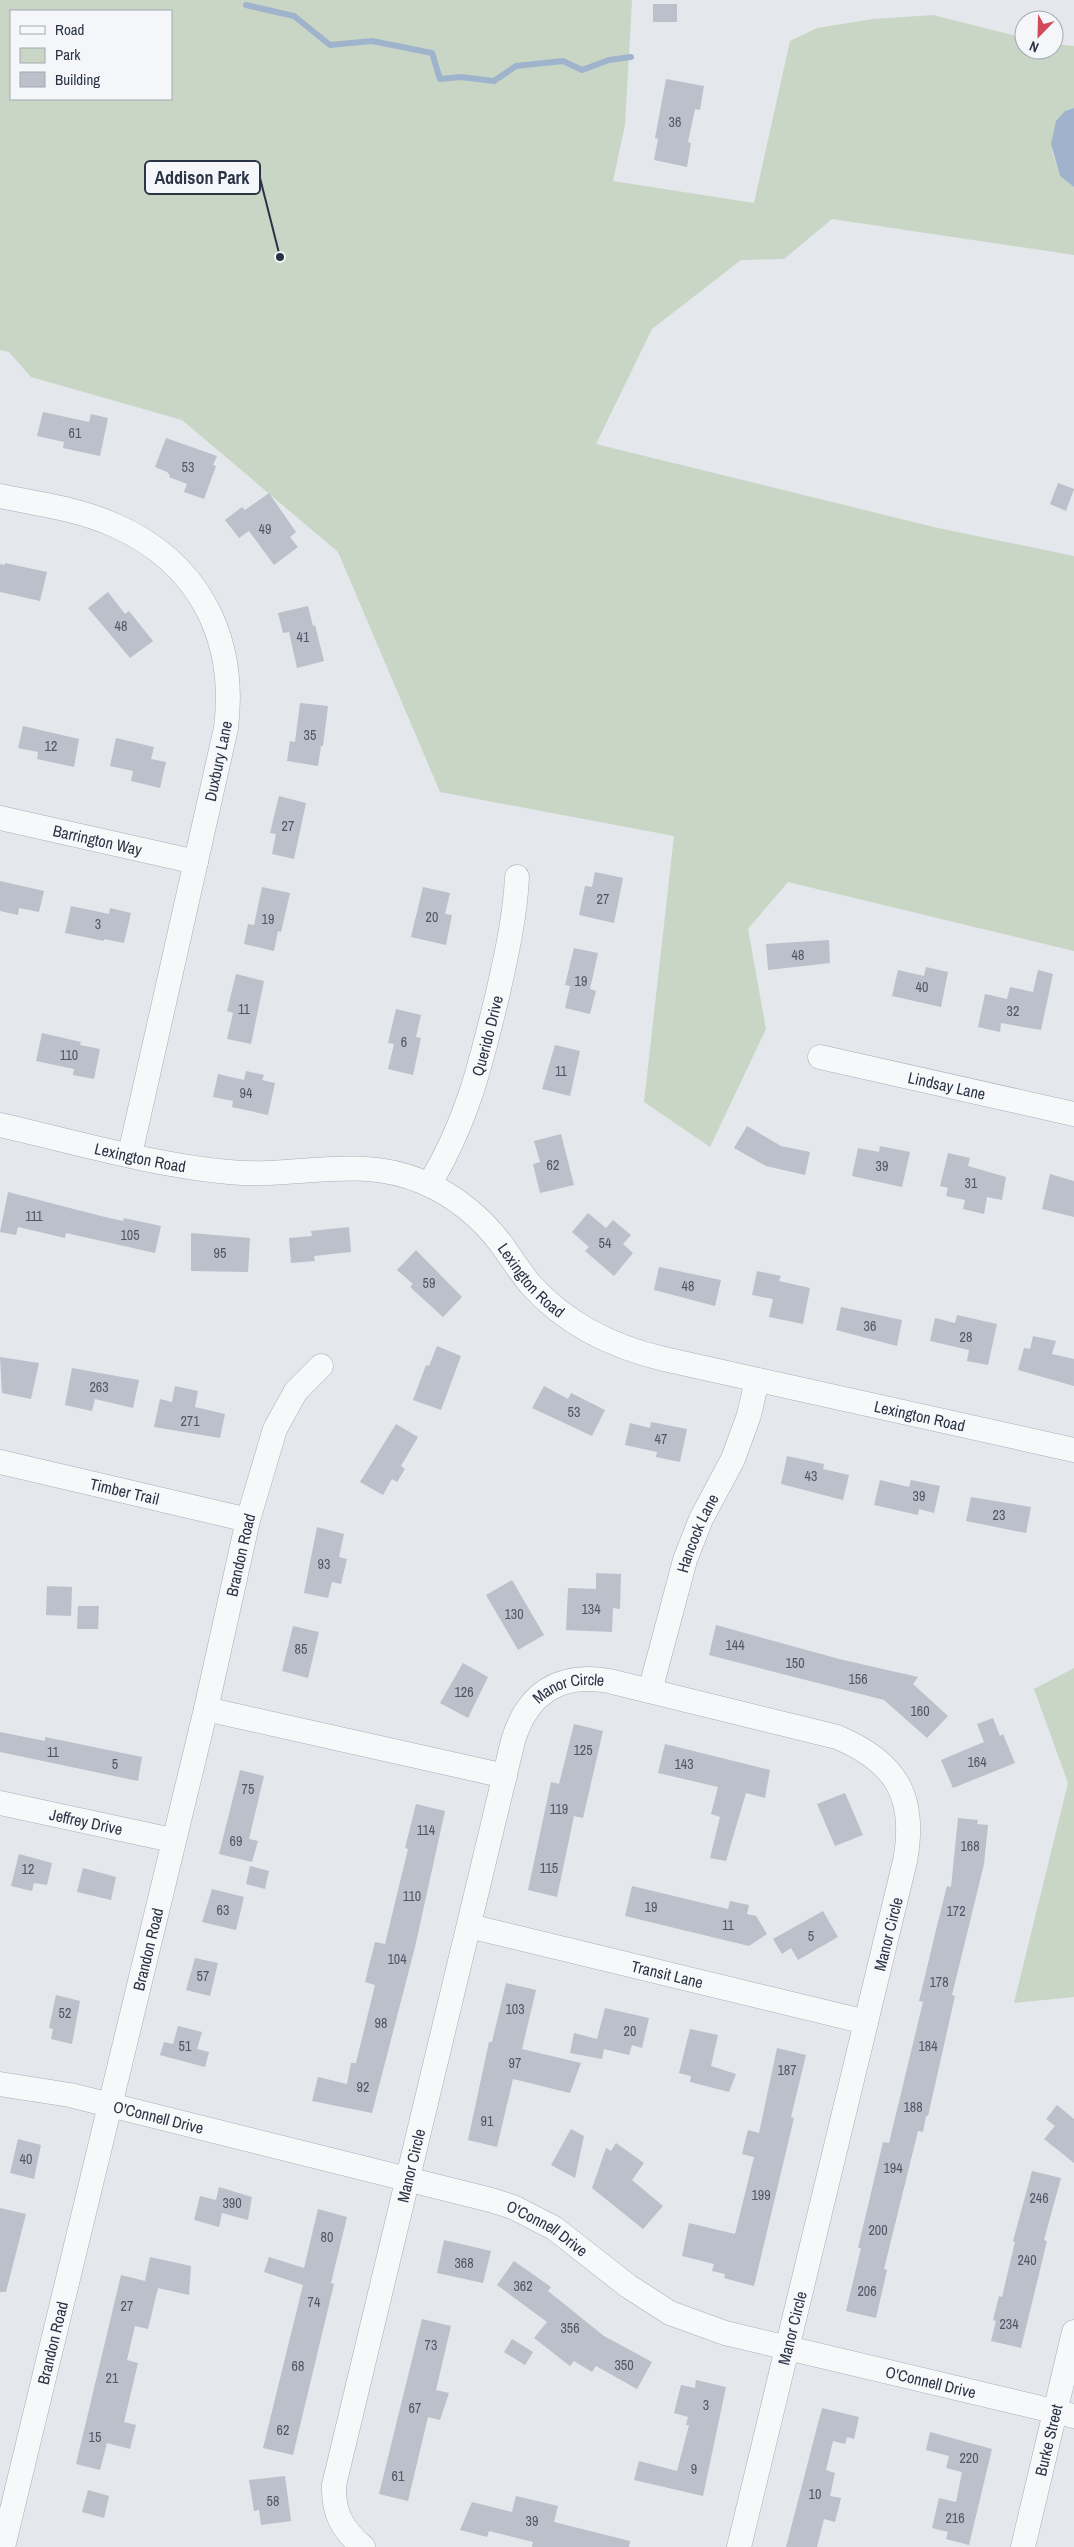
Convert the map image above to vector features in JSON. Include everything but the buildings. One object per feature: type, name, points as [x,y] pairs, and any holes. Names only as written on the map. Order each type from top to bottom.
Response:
[{"type":"street","name":"Duxbury Lane","points":[[0,496],[94,517],[133,534],[157,550],[184,575],[207,608],[222,644],[226,663],[228,706],[226,728],[130,1154]]},
{"type":"street","name":"Barrington Way","points":[[0,818],[196,862]]},
{"type":"street","name":"Querido Drive","points":[[429,1185],[456,1136],[478,1075],[511,934],[517,877]]},
{"type":"street","name":"Lindsay Lane","points":[[820,1057],[1074,1114]]},
{"type":"street","name":"Lexington Road","points":[[0,1125],[202,1169],[262,1174],[363,1167],[403,1175],[429,1185],[474,1214],[502,1244],[531,1285],[569,1319],[591,1333],[638,1353],[1074,1450]]},
{"type":"street","name":"Brandon Road","points":[[3,2547],[172,1840],[206,1709],[248,1520],[275,1429],[296,1391],[321,1366]]},
{"type":"street","name":"Hancock Lane","points":[[650,1691],[687,1553],[701,1519],[733,1459],[749,1415],[757,1380]]},
{"type":"street","name":"Timber Trail","points":[[0,1462],[248,1520]]},
{"type":"street","name":"Manor Circle","points":[[363,2547],[346,2531],[340,2521],[334,2498],[334,2485],[517,1729],[522,1718],[538,1697],[548,1689],[560,1683],[585,1679],[609,1681],[837,1737],[866,1751],[896,1778],[908,1814],[908,1846],[739,2547]]},
{"type":"street","points":[[206,1709],[505,1776]]},
{"type":"street","name":"Jeffrey Drive","points":[[0,1803],[172,1840]]},
{"type":"street","name":"Transit Lane","points":[[469,1926],[866,2022]]},
{"type":"street","name":"O'Connell Drive","points":[[0,2084],[109,2105],[469,2193],[513,2207],[554,2228],[628,2286],[670,2313],[707,2328],[1065,2414]]},
{"type":"street","name":"Burke Street","points":[[1023,2547],[1065,2414],[1074,2332]]},
{"type":"green space","points":[[0,0],[632,0],[625,125],[613,181],[754,203],[790,41],[817,28],[873,19],[933,15],[1014,35],[1014,60],[1064,60],[1064,45],[1074,46],[1074,108],[1067,110],[1052,151],[1060,176],[1074,187],[1074,255],[832,219],[784,259],[741,260],[652,329],[596,444],[938,528],[1074,556],[1074,951],[788,882],[748,929],[766,1029],[710,1147],[644,1102],[674,836],[440,792],[338,552],[182,420],[31,377],[9,352],[0,350]]},
{"type":"green space","points":[[1074,1668],[1074,1997],[1014,2003],[1068,1783],[1034,1689]]},
{"type":"water","points":[[1074,108],[1074,187],[1060,176],[1051,144],[1056,121],[1065,111]]},
{"type":"waterway","points":[[246,5],[294,16],[330,45],[372,41],[432,53],[440,79],[461,77],[494,81],[516,66],[563,61],[582,70],[609,60],[631,57]]},
{"type":"place","name":"Addison Park","points":[[280,257]]}]
